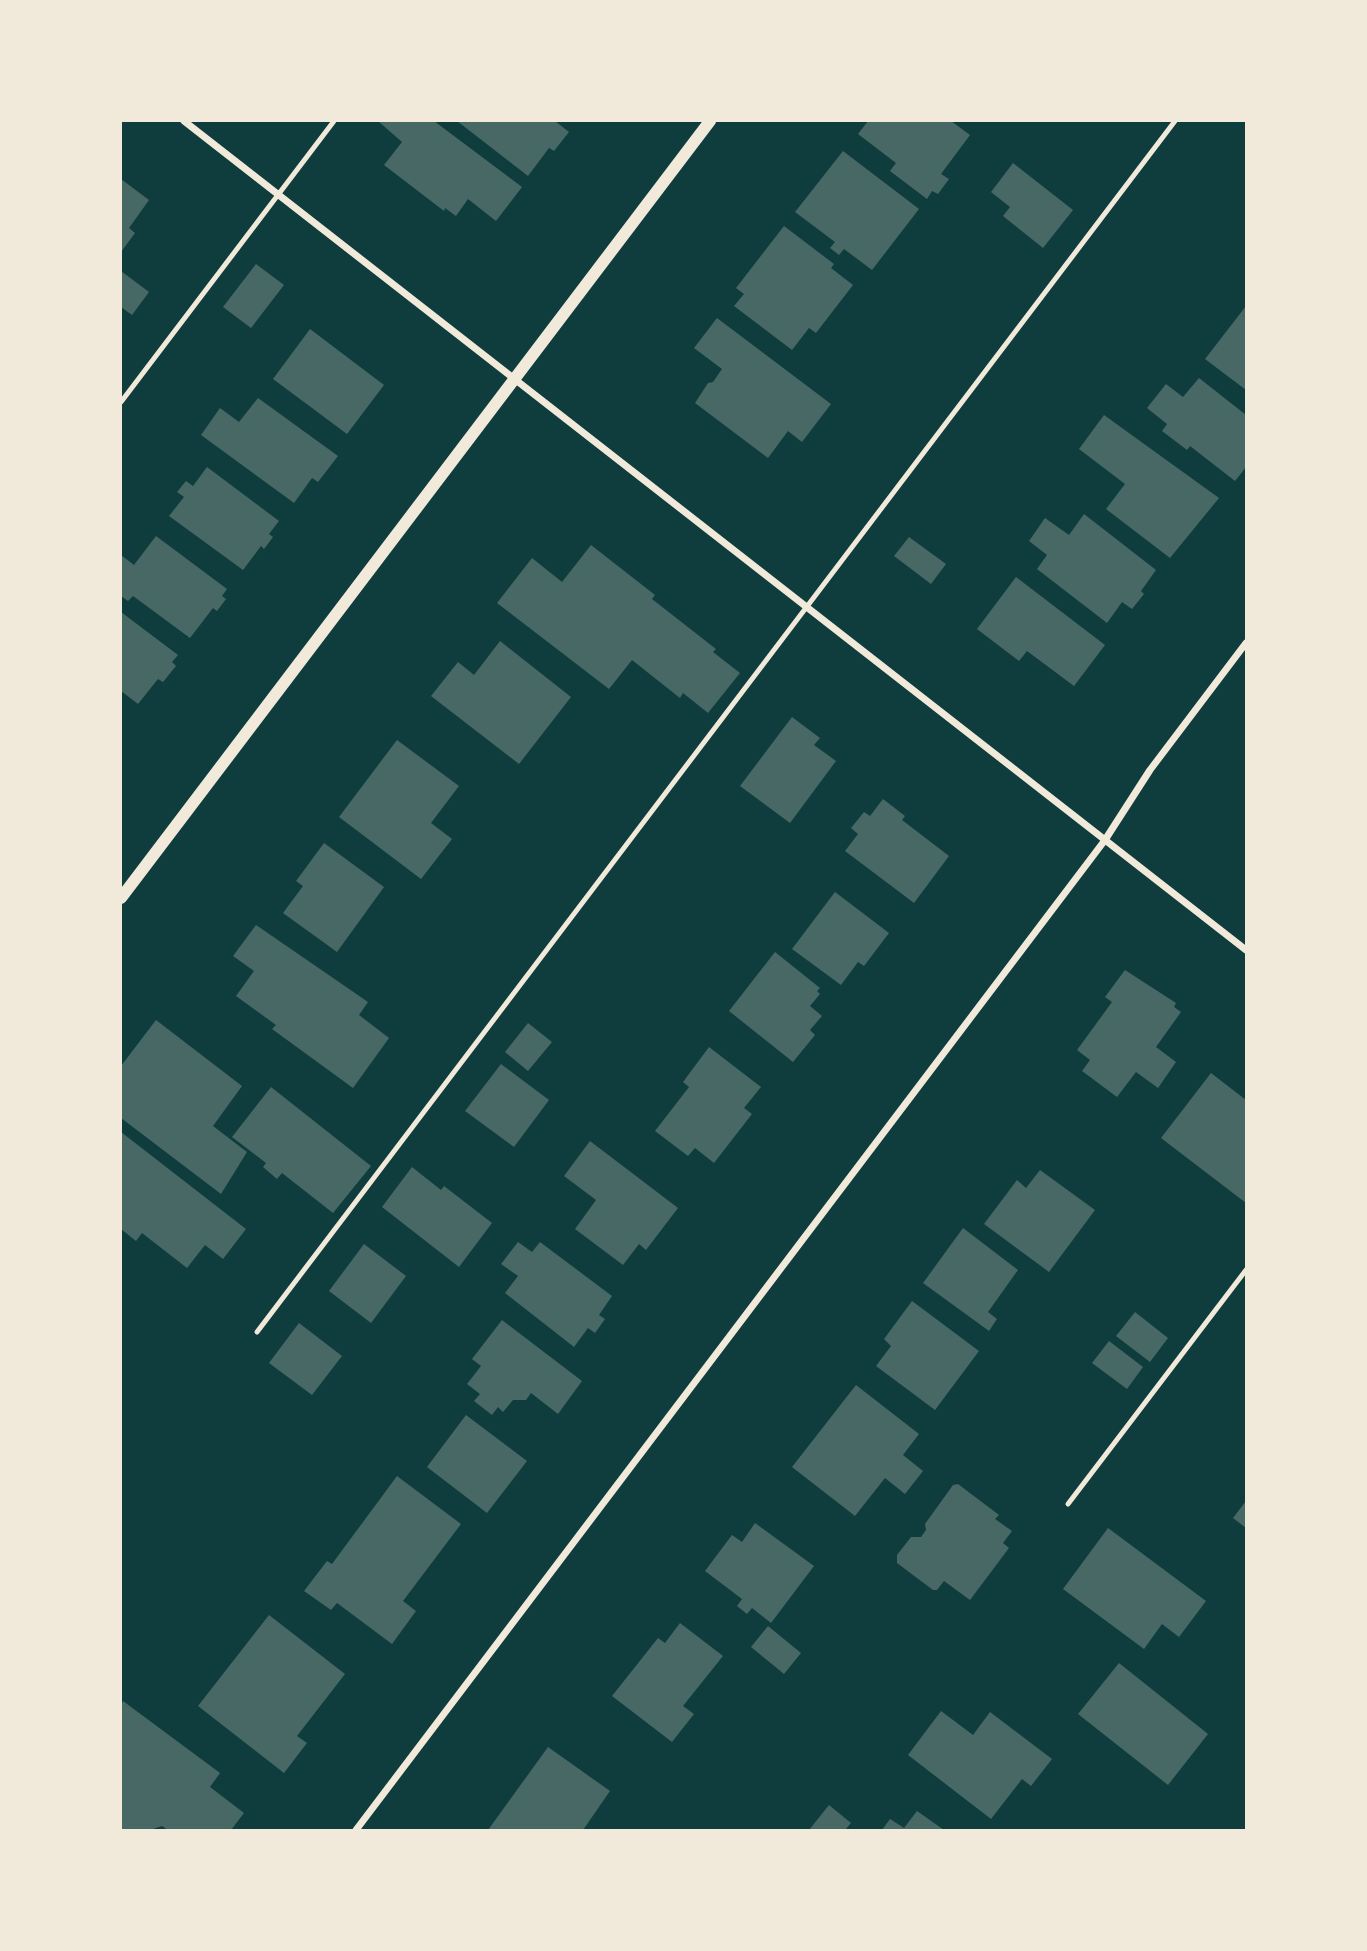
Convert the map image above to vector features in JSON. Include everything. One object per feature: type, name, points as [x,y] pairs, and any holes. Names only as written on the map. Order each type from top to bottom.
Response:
[{"type":"street","points":[[184,121],[803,607],[1246,950]]},
{"type":"street","points":[[121,898],[710,121]]},
{"type":"street","points":[[356,1830],[1105,840],[1150,770],[1246,643]]},
{"type":"lane","points":[[121,402],[334,121]]},
{"type":"lane","points":[[257,1332],[803,607],[1175,121]]},
{"type":"lane","points":[[1068,1504],[1246,1270]]},
{"type":"building","points":[[378,121],[434,121],[522,187],[496,221],[468,199],[456,216],[445,208],[444,211],[384,165],[402,142]]},
{"type":"building","points":[[457,121],[555,121],[569,132],[554,151],[549,148],[528,176]]},
{"type":"building","points":[[868,121],[951,121],[970,135],[941,174],[949,179],[938,194],[932,191],[927,199],[890,171],[896,163],[858,134]]},
{"type":"building","points":[[843,151],[919,209],[872,270],[844,249],[839,255],[830,248],[835,242],[795,212]]},
{"type":"building","points":[[1013,163],[1073,210],[1043,248],[1003,216],[1010,207],[991,192]]},
{"type":"building","points":[[121,179],[149,200],[129,228],[135,233],[121,252]]},
{"type":"building","points":[[784,226],[834,264],[831,268],[853,285],[816,333],[809,328],[792,350],[734,306],[744,294],[736,288]]},
{"type":"building","points":[[256,264],[284,285],[251,328],[223,307]]},
{"type":"building","points":[[121,271],[149,292],[132,315],[121,307]]},
{"type":"building","points":[[1246,306],[1246,390],[1205,359]]},
{"type":"building","points":[[717,318],[831,404],[802,442],[788,431],[768,458],[695,403],[708,383],[713,382],[722,369],[694,348]]},
{"type":"building","points":[[310,329],[384,385],[347,434],[273,379]]},
{"type":"building","points":[[1199,378],[1246,415],[1246,467],[1235,481],[1190,446],[1187,450],[1162,431],[1167,424],[1147,408],[1166,384],[1183,397]]},
{"type":"building","points":[[258,398],[338,456],[318,482],[312,478],[294,503],[201,435],[220,408],[239,422]]},
{"type":"building","points":[[1104,415],[1219,498],[1170,558],[1106,509],[1125,484],[1079,449]]},
{"type":"building","points":[[207,467],[279,521],[269,534],[273,537],[264,549],[261,546],[243,570],[169,516],[184,497],[177,492],[186,481],[193,486]]},
{"type":"building","points":[[1084,514],[1156,570],[1141,591],[1144,594],[1132,609],[1122,602],[1107,623],[1037,569],[1047,555],[1029,541],[1045,518],[1069,535]]},
{"type":"building","points":[[156,536],[227,589],[222,596],[226,599],[217,611],[213,608],[190,638],[133,596],[128,601],[121,596],[121,555],[134,565]]},
{"type":"building","points":[[909,537],[946,564],[931,584],[894,556]]},
{"type":"building","points":[[591,545],[655,595],[652,599],[716,649],[713,652],[740,673],[708,713],[683,693],[680,698],[632,660],[609,689],[497,603],[532,558],[562,582]]},
{"type":"building","points":[[1016,577],[1105,645],[1074,686],[1027,651],[1019,661],[977,629]]},
{"type":"building","points":[[121,612],[178,655],[172,662],[176,666],[163,682],[158,679],[138,704],[121,691]]},
{"type":"building","points":[[500,641],[571,697],[519,764],[431,696],[458,662],[474,675]]},
{"type":"building","points":[[792,717],[820,738],[814,745],[836,761],[790,823],[740,786]]},
{"type":"building","points":[[397,740],[459,786],[431,823],[452,839],[421,879],[339,817]]},
{"type":"building","points":[[883,799],[905,816],[902,820],[949,856],[914,903],[845,851],[858,834],[851,828],[864,812],[870,816]]},
{"type":"building","points":[[324,843],[384,887],[337,952],[283,913],[303,886],[296,881]]},
{"type":"building","points":[[835,892],[889,933],[864,966],[858,962],[841,985],[792,949]]},
{"type":"building","points":[[256,925],[368,1002],[359,1015],[389,1038],[353,1088],[272,1029],[276,1025],[236,996],[254,971],[233,956]]},
{"type":"building","points":[[775,952],[820,988],[817,991],[820,994],[810,1006],[822,1016],[810,1030],[815,1035],[793,1062],[729,1011]]},
{"type":"building","points":[[1125,970],[1176,1003],[1174,1007],[1181,1012],[1156,1047],[1176,1062],[1158,1088],[1136,1072],[1117,1097],[1082,1071],[1090,1060],[1077,1050],[1112,1002],[1105,997]]},
{"type":"building","points":[[156,1020],[242,1086],[213,1126],[247,1152],[221,1194],[121,1118],[121,1066]]},
{"type":"building","points":[[528,1023],[552,1042],[528,1071],[505,1052]]},
{"type":"building","points":[[709,1047],[761,1087],[744,1108],[752,1114],[714,1163],[695,1148],[688,1156],[655,1131],[689,1087],[683,1082]]},
{"type":"building","points":[[501,1064],[549,1100],[514,1147],[465,1111]]},
{"type":"building","points":[[1211,1073],[1246,1100],[1246,1203],[1161,1138]]},
{"type":"building","points":[[271,1087],[371,1166],[333,1213],[282,1173],[277,1179],[263,1167],[266,1163],[232,1137]]},
{"type":"building","points":[[121,1132],[246,1229],[223,1259],[205,1245],[187,1268],[142,1233],[136,1241],[121,1229]]},
{"type":"building","points":[[590,1141],[678,1208],[646,1250],[639,1244],[623,1265],[575,1229],[596,1200],[564,1176]]},
{"type":"building","points":[[412,1167],[441,1190],[444,1186],[492,1223],[459,1267],[382,1207]]},
{"type":"building","points":[[1040,1170],[1095,1210],[1049,1272],[984,1224],[1017,1180],[1026,1188]]},
{"type":"building","points":[[963,1228],[1018,1270],[988,1312],[997,1319],[989,1331],[923,1283]]},
{"type":"building","points":[[518,1242],[532,1252],[540,1242],[612,1296],[599,1315],[605,1319],[595,1333],[588,1328],[574,1347],[505,1293],[518,1276],[501,1264]]},
{"type":"building","points":[[364,1244],[406,1276],[371,1323],[329,1291]]},
{"type":"building","points":[[912,1301],[979,1351],[935,1410],[876,1366],[891,1346],[884,1339]]},
{"type":"building","points":[[1135,1312],[1168,1338],[1150,1362],[1116,1336]]},
{"type":"building","points":[[502,1320],[582,1381],[558,1414],[531,1393],[526,1400],[513,1400],[503,1412],[498,1407],[492,1415],[474,1401],[480,1394],[467,1384],[481,1366],[472,1359]]},
{"type":"building","points":[[299,1323],[342,1356],[312,1395],[269,1363]]},
{"type":"building","points":[[1109,1341],[1143,1367],[1127,1389],[1092,1363]]},
{"type":"building","points":[[856,1385],[919,1434],[903,1455],[923,1471],[905,1494],[885,1478],[855,1516],[792,1467]]},
{"type":"building","points":[[466,1415],[527,1461],[487,1513],[427,1467]]},
{"type":"building","points":[[397,1476],[461,1524],[403,1601],[416,1611],[392,1644],[337,1603],[331,1610],[304,1591],[327,1561],[332,1564]]},
{"type":"building","points":[[958,1484],[999,1515],[995,1519],[1012,1531],[1003,1543],[1009,1548],[970,1600],[944,1581],[937,1590],[933,1590],[897,1563],[897,1555],[911,1537],[921,1537],[926,1530],[925,1524],[953,1485]]},
{"type":"building","points":[[1246,1501],[1246,1528],[1233,1518]]},
{"type":"building","points":[[755,1523],[814,1566],[771,1623],[752,1608],[747,1614],[737,1606],[742,1599],[705,1571],[732,1535],[742,1542]]},
{"type":"building","points":[[1108,1528],[1206,1601],[1179,1637],[1162,1624],[1144,1649],[1063,1589]]},
{"type":"building","points":[[269,1615],[345,1674],[297,1736],[307,1743],[284,1773],[198,1706]]},
{"type":"building","points":[[680,1623],[723,1656],[683,1706],[694,1714],[672,1742],[612,1696],[658,1638],[665,1643]]},
{"type":"building","points":[[768,1626],[801,1653],[784,1674],[751,1647]]},
{"type":"building","points":[[1119,1663],[1208,1734],[1168,1785],[1078,1714]]},
{"type":"building","points":[[123,1701],[220,1773],[210,1787],[244,1813],[231,1830],[168,1830],[162,1826],[150,1830],[121,1830]]},
{"type":"building","points":[[941,1711],[973,1735],[990,1712],[1052,1759],[1031,1786],[1022,1779],[991,1819],[908,1755]]},
{"type":"building","points":[[548,1747],[610,1791],[583,1830],[488,1830]]},
{"type":"building","points":[[829,1805],[851,1823],[845,1830],[809,1830]]},
{"type":"building","points":[[917,1811],[944,1830],[882,1830],[890,1819],[904,1828]]}]
